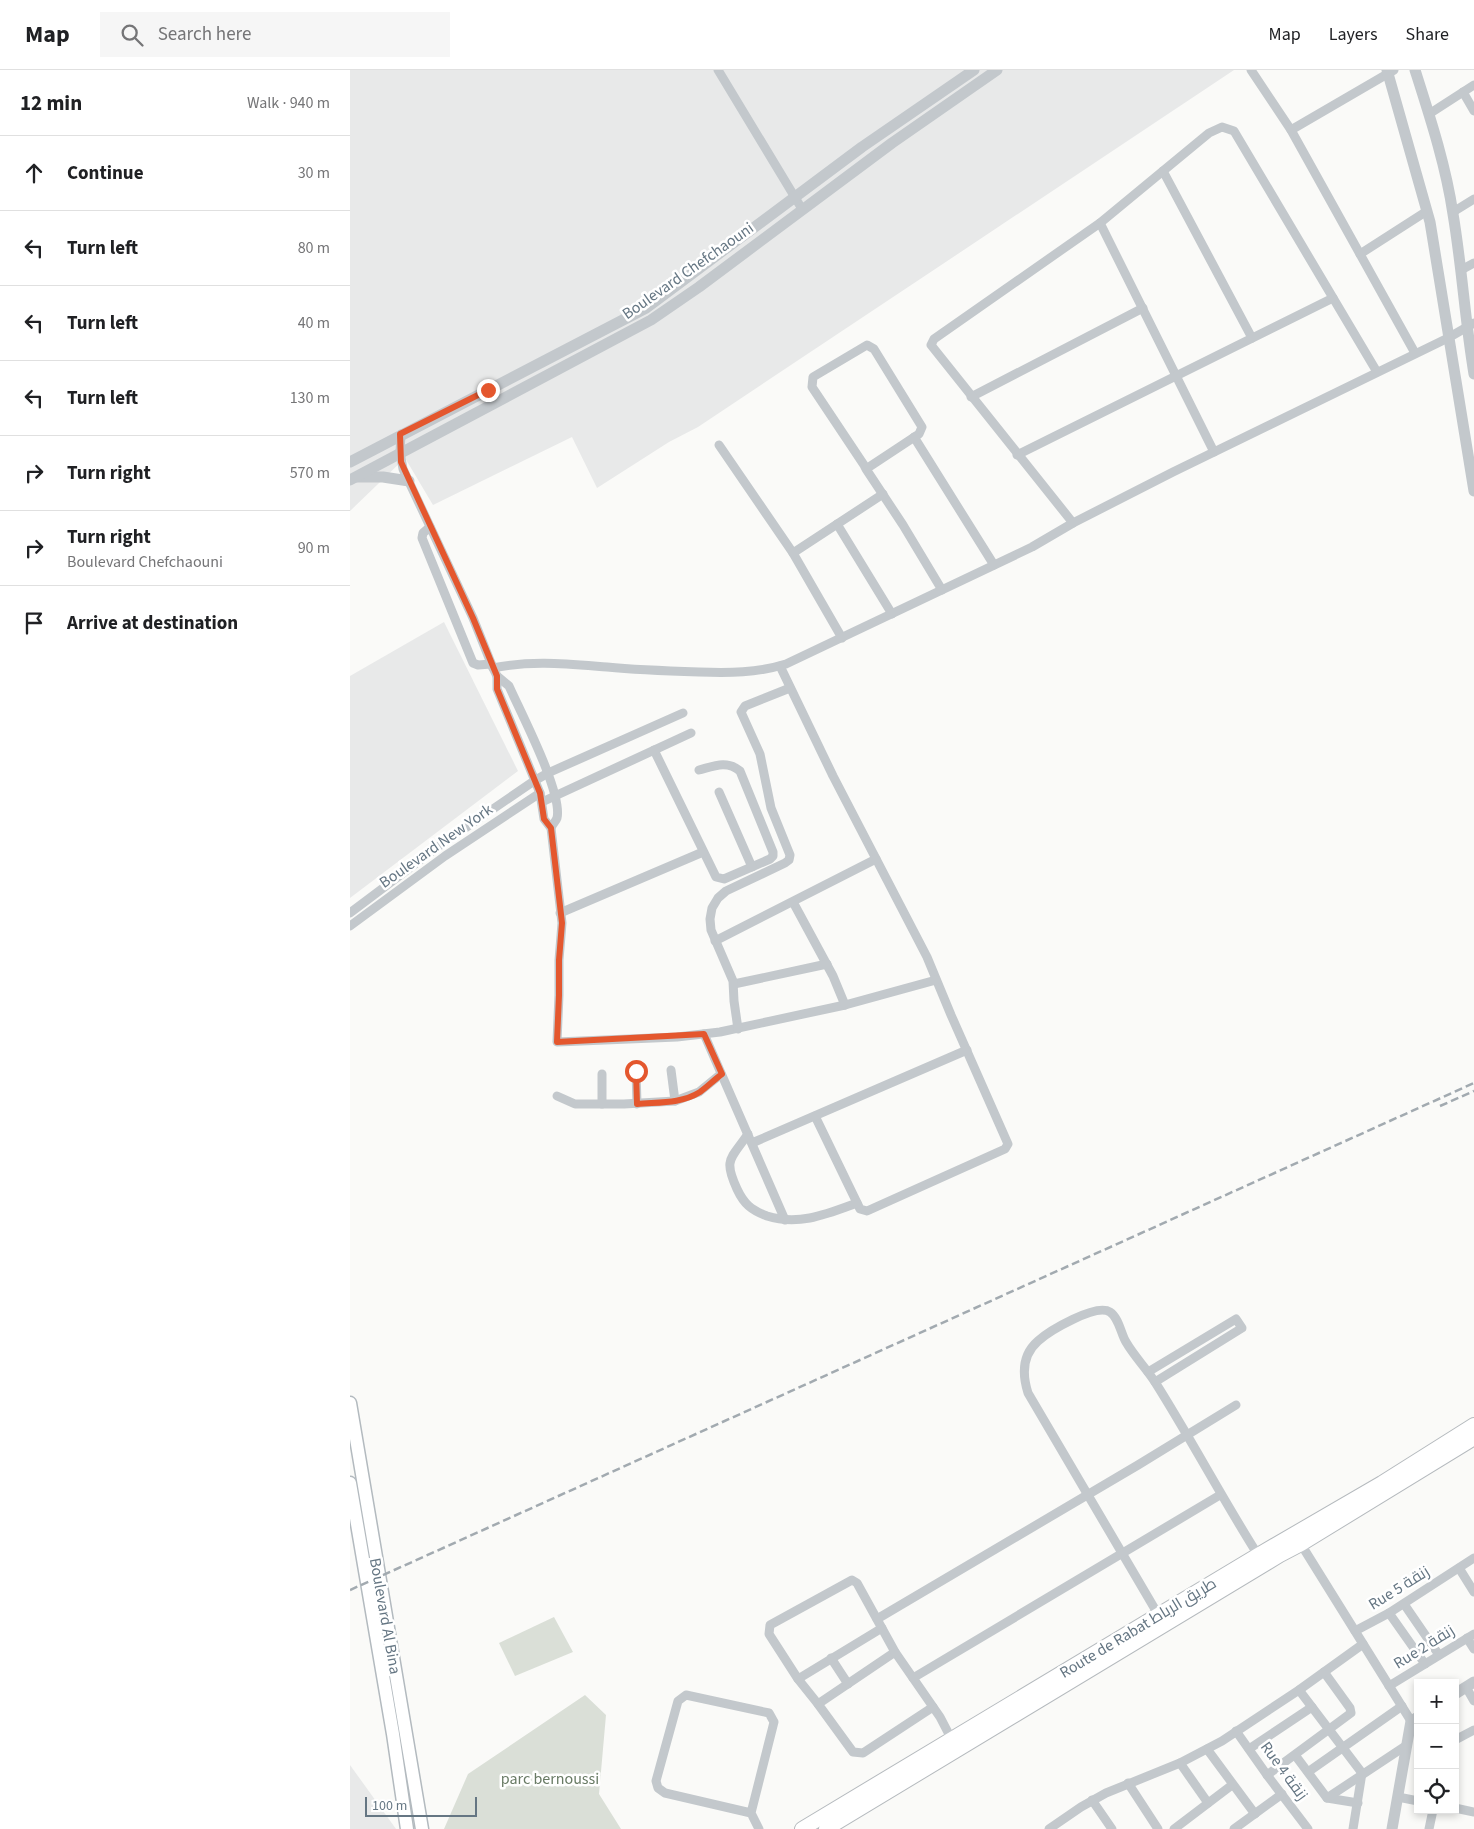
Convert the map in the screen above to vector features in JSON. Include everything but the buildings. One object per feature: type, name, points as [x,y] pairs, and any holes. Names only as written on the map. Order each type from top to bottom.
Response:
[{"type":"main road","name":"Boulevard Al Bina","points":[[350,1403],[422,1829]]},
{"type":"main road","name":"Route de Rabat طريق الرباط","points":[[802,1829],[954,1745],[1280,1555],[1298,1540],[1474,1426]]},
{"type":"main road","name":"Route de Rabat طريق الرباط","points":[[826,1829],[954,1745],[1258,1556],[1298,1540],[1474,1438]]},
{"type":"main road","name":"Boulevard Al Bina","points":[[350,1483],[393,1734],[407,1829]]},
{"type":"street","points":[[718,70],[802,209]]},
{"type":"street","name":"Boulevard Chefchaouni","points":[[350,462],[400,434],[540,364],[646,308],[794,197],[974,70]]},
{"type":"street","name":"Boulevard Chefchaouni","points":[[353,478],[651,320],[892,143],[997,70]]},
{"type":"street","points":[[1251,70],[1291,130],[1415,353]]},
{"type":"street","points":[[1415,70],[1429,114],[1453,212],[1470,325],[1474,374]]},
{"type":"street","points":[[1291,130],[1390,71],[1427,211],[1474,490]]},
{"type":"street","points":[[1429,114],[1474,85]]},
{"type":"street","points":[[1464,92],[1474,111]]},
{"type":"street","points":[[1073,523],[931,346],[934,339],[1100,223],[1210,133],[1222,127],[1234,131],[1377,372]]},
{"type":"street","points":[[1163,171],[1252,338]]},
{"type":"street","points":[[1453,212],[1474,199]]},
{"type":"street","points":[[1360,254],[1427,211]]},
{"type":"street","points":[[1100,223],[1214,452]]},
{"type":"street","points":[[1461,270],[1474,263]]},
{"type":"street","points":[[1017,455],[1333,298]]},
{"type":"street","points":[[971,396],[1143,308]]},
{"type":"street","points":[[430,527],[423,534],[422,538],[472,663],[493,669],[520,664],[542,663],[646,670],[737,673],[757,671],[794,661],[1032,547],[1073,523],[1448,338],[1470,325]]},
{"type":"street","points":[[866,469],[921,432],[922,424],[872,347],[865,345],[813,377],[812,387],[866,469],[883,494],[942,590]]},
{"type":"street","points":[[400,434],[401,462],[473,618],[493,669],[497,689],[541,798],[544,819],[551,828],[561,935],[557,1042],[704,1034],[738,1029],[845,1005],[936,980]]},
{"type":"street","points":[[914,437],[994,565]]},
{"type":"street","points":[[719,445],[793,553],[842,638]]},
{"type":"street","points":[[353,478],[383,477],[409,481]]},
{"type":"street","points":[[793,553],[883,494]]},
{"type":"street","points":[[837,524],[892,614]]},
{"type":"street","points":[[780,666],[833,776],[927,957],[1008,1142],[1008,1146],[868,1211],[861,1210],[816,1116]]},
{"type":"street","points":[[493,669],[509,686],[548,773],[555,795],[557,818],[551,828]]},
{"type":"street","points":[[738,1029],[732,975],[711,930],[712,908],[726,890],[785,863],[790,857],[771,808],[760,754],[741,712],[745,706],[790,688]]},
{"type":"street","name":"Boulevard New York","points":[[350,913],[439,846],[534,781],[683,713]]},
{"type":"street","name":"Boulevard New York","points":[[350,926],[446,856],[541,798],[555,795],[691,733]]},
{"type":"street","points":[[654,750],[718,879],[724,879],[770,859],[773,856],[773,852],[742,774],[735,767],[726,764],[699,770]]},
{"type":"street","points":[[719,792],[752,867]]},
{"type":"street","points":[[439,846],[446,856]]},
{"type":"street","points":[[560,912],[703,852]]},
{"type":"street","points":[[715,941],[876,859]]},
{"type":"street","points":[[380,891],[385,900]]},
{"type":"street","points":[[793,902],[827,964],[845,1005]]},
{"type":"street","points":[[734,984],[827,964]]},
{"type":"street","points":[[704,1034],[785,1220]]},
{"type":"street","points":[[752,1143],[967,1050]]},
{"type":"street","points":[[671,1070],[675,1101]]},
{"type":"street","points":[[636,1071],[637,1104]]},
{"type":"street","points":[[602,1074],[602,1104]]},
{"type":"street","points":[[557,1096],[562,1100],[575,1104],[637,1104],[675,1101],[699,1092],[722,1074]]},
{"type":"street","points":[[748,1134],[730,1161],[729,1172],[743,1201],[749,1208],[778,1219],[811,1219],[857,1203]]},
{"type":"street","points":[[1159,1616],[1028,1393],[1024,1368],[1026,1356],[1032,1346],[1041,1338],[1082,1315],[1102,1310],[1110,1312],[1116,1320],[1126,1342],[1155,1382],[1220,1495],[1258,1556]]},
{"type":"street","points":[[1148,1372],[1236,1319],[1242,1328],[1155,1382]]},
{"type":"street","points":[[1198,1342],[1204,1351]]},
{"type":"street","points":[[877,1619],[1186,1436],[1236,1404]]},
{"type":"street","points":[[913,1678],[1220,1495]]},
{"type":"street","points":[[1298,1540],[1389,1686],[1402,1706],[1414,1719],[1407,1745],[1392,1829]]},
{"type":"street","name":"Rue 5 زنقة","points":[[1355,1631],[1389,1614],[1474,1558]]},
{"type":"street","points":[[1459,1568],[1474,1592]]},
{"type":"street","points":[[934,1707],[863,1753],[853,1752],[798,1678],[769,1634],[770,1625],[852,1580],[857,1583],[895,1652],[934,1707],[954,1745]]},
{"type":"street","points":[[1404,1604],[1439,1655]]},
{"type":"street","points":[[1389,1614],[1425,1664]]},
{"type":"street","points":[[798,1678],[882,1628]]},
{"type":"street","points":[[1470,1636],[1474,1649]]},
{"type":"street","name":"Rue 2 زنقة","points":[[1389,1686],[1470,1636]]},
{"type":"street","points":[[1049,1829],[1092,1800],[1207,1750],[1299,1690],[1363,1644]]},
{"type":"street","points":[[818,1704],[895,1652]]},
{"type":"street","points":[[831,1658],[848,1684]]},
{"type":"street","points":[[1267,1775],[1351,1713],[1350,1708],[1324,1672]]},
{"type":"street","points":[[1459,1692],[1470,1685],[1474,1701]]},
{"type":"street","points":[[1299,1690],[1362,1773],[1353,1829]]},
{"type":"street","points":[[751,1813],[665,1793],[658,1788],[656,1781],[678,1701],[681,1697],[686,1695],[769,1713],[772,1717],[774,1722],[751,1813],[759,1829]]},
{"type":"street","points":[[1308,1772],[1402,1706]]},
{"type":"street","points":[[1249,1749],[1312,1707]]},
{"type":"street","points":[[1459,1738],[1474,1730]]},
{"type":"street","name":"Rue 4 زنقة","points":[[1236,1731],[1308,1829]]},
{"type":"street","points":[[1327,1798],[1362,1773],[1407,1745]]},
{"type":"street","points":[[1207,1750],[1255,1814]]},
{"type":"street","points":[[1295,1755],[1327,1798],[1335,1801],[1358,1803]]},
{"type":"street","points":[[1180,1763],[1208,1803]]},
{"type":"street","points":[[1128,1784],[1158,1829]]},
{"type":"street","points":[[1174,1829],[1232,1785]]},
{"type":"street","points":[[1234,1829],[1282,1794]]},
{"type":"street","points":[[1398,1797],[1414,1800]]},
{"type":"street","points":[[1092,1800],[1112,1829]]},
{"type":"street","points":[[1459,1809],[1474,1812]]},
{"type":"street","points":[[1429,1829],[1431,1814]]},
{"type":"shaded area","points":[[350,70],[1234,70],[698,427],[669,442],[597,488],[572,437],[433,505],[405,458],[350,511]]},
{"type":"shaded area","points":[[444,622],[518,771],[350,898],[350,676]]},
{"type":"shaded area","points":[[350,1765],[396,1829],[350,1829]]},
{"type":"green space","points":[[554,1617],[573,1652],[515,1676],[499,1643]]},
{"type":"green space","name":"parc bernoussi","points":[[585,1695],[606,1715],[599,1794],[621,1829],[444,1829],[468,1774]]},
{"type":"railway","points":[[350,1590],[1474,1083]]},
{"type":"railway","points":[[1440,1106],[1474,1091]]},
{"type":"route","points":[[488,390],[400,434],[401,462],[473,618],[497,676],[497,689],[540,793],[544,819],[551,828],[562,923],[557,1042],[677,1037],[704,1034],[722,1074],[699,1092],[675,1101],[637,1104],[636,1071]]}]
